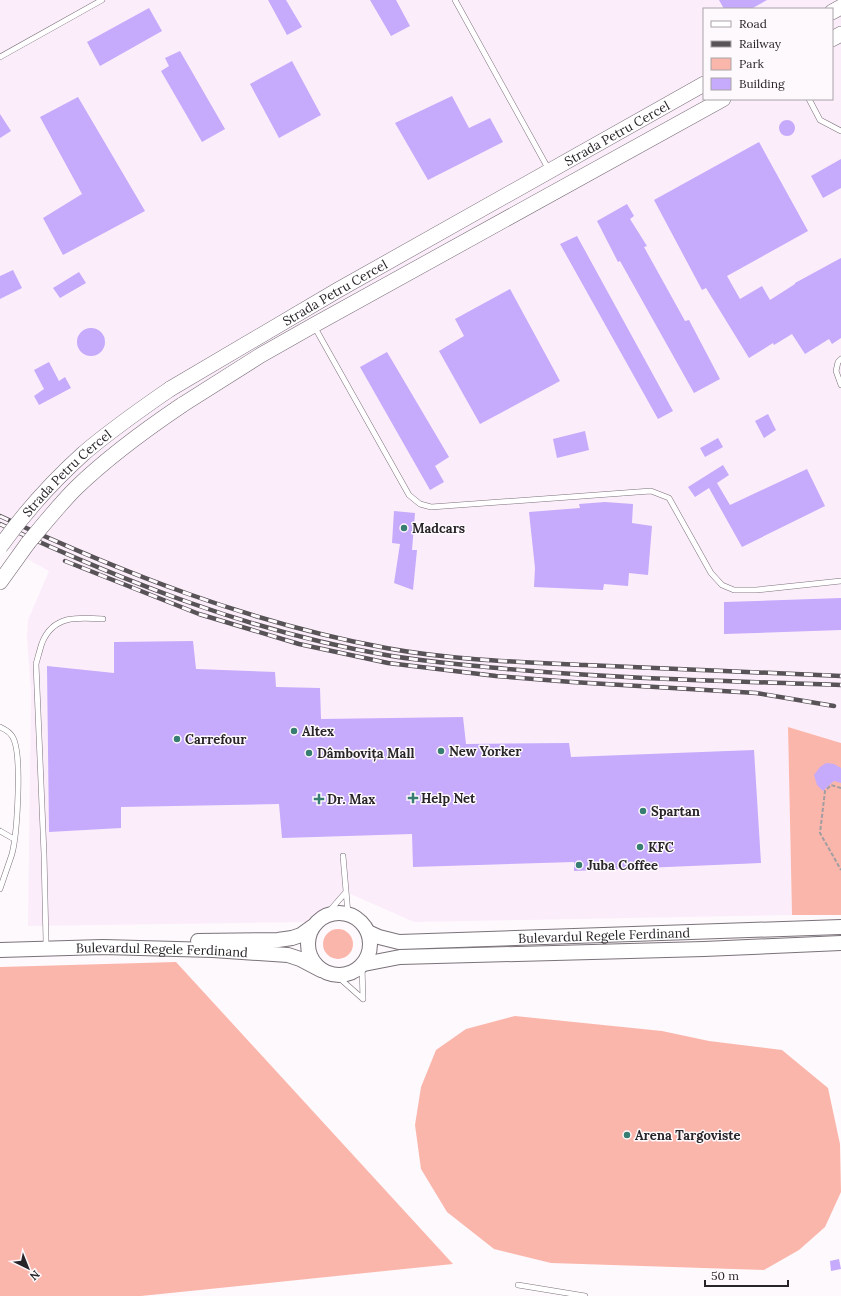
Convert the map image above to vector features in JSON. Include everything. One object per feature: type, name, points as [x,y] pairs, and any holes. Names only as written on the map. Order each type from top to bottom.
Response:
[{"type":"main road","name":"Strada Petru Cercel","points":[[0,547],[32,507],[61,475],[84,453],[142,408],[170,389],[331,294],[703,85]]},
{"type":"main road","name":"Strada Petru Cercel","points":[[0,582],[28,543],[50,516],[71,494],[124,446],[182,405],[261,355],[314,325],[721,100]]},
{"type":"main road","points":[[549,171],[559,189]]},
{"type":"main road","points":[[320,970],[309,954],[309,935],[312,927],[325,916],[332,913],[340,912],[348,914]]},
{"type":"main road","name":"Bulevardul Regele Ferdinand","points":[[348,914],[364,924],[368,932],[378,937],[399,942],[841,927]]},
{"type":"main road","name":"Bulevardul Regele Ferdinand","points":[[0,942],[278,940],[300,935],[312,927]]},
{"type":"main road","points":[[337,976],[347,975],[356,971],[363,965],[370,951],[371,940],[368,932]]},
{"type":"main road","name":"Bulevardul Regele Ferdinand","points":[[363,965],[395,958],[704,949],[841,943]]},
{"type":"main road","name":"Bulevardul Regele Ferdinand","points":[[0,950],[103,946],[213,950],[288,955],[328,974],[337,976]]},
{"type":"lane","points":[[0,57],[102,0]]},
{"type":"lane","points":[[455,0],[549,171]]},
{"type":"lane","points":[[810,100],[820,120],[841,131]]},
{"type":"lane","points":[[314,325],[409,495],[420,504],[432,507],[651,491],[669,498],[711,573],[722,585],[734,590],[756,590],[841,580]]},
{"type":"lane","points":[[841,359],[838,362],[836,371],[841,385]]},
{"type":"lane","points":[[46,942],[36,664],[42,642],[50,630],[60,622],[71,618],[103,619]]},
{"type":"lane","points":[[0,727],[5,729],[13,736],[17,750],[18,800],[12,853],[0,889]]},
{"type":"lane","points":[[0,831],[14,839]]},
{"type":"lane","points":[[343,856],[348,914]]},
{"type":"lane","points":[[325,916],[346,892]]},
{"type":"lane","points":[[337,976],[363,999],[363,965]]},
{"type":"lane","points":[[518,1285],[585,1296]]},
{"type":"path","points":[[841,788],[831,785],[825,791],[820,833],[841,870]]},
{"type":"shaded area","points":[[0,0],[841,0],[841,743],[788,727],[792,915],[414,922],[346,892],[308,922],[28,926],[31,693],[27,637],[28,620],[49,571],[0,544]]},
{"type":"green space","points":[[788,727],[841,743],[841,915],[792,915]]},
{"type":"green space","points":[[338,929],[344,930],[352,938],[352,950],[344,958],[338,959],[332,958],[324,950],[323,944],[324,938],[332,930]]},
{"type":"green space","points":[[176,962],[453,1264],[141,1296],[0,1296],[0,967]]},
{"type":"green space","name":"Arena Targoviste","points":[[515,1016],[662,1031],[709,1041],[782,1050],[828,1088],[840,1144],[841,1192],[825,1227],[799,1250],[764,1270],[551,1263],[494,1249],[447,1212],[421,1169],[415,1125],[421,1087],[436,1050],[466,1029]]},
{"type":"building","points":[[268,0],[286,0],[302,27],[287,35]]},
{"type":"building","points":[[370,0],[396,0],[410,26],[391,36]]},
{"type":"building","points":[[719,0],[767,0],[753,8],[723,8]]},
{"type":"building","points":[[149,8],[162,31],[100,66],[87,42]]},
{"type":"building","points":[[180,51],[225,129],[202,142],[161,71],[169,66],[165,58]]},
{"type":"building","points":[[292,61],[321,115],[279,138],[250,84]]},
{"type":"building","points":[[452,96],[469,128],[490,118],[503,142],[428,180],[395,123]]},
{"type":"building","points":[[78,97],[145,211],[63,255],[43,218],[82,194],[40,117]]},
{"type":"building","points":[[0,114],[11,131],[0,138]]},
{"type":"building","points":[[787,120],[793,122],[795,128],[793,134],[787,136],[781,134],[779,128],[781,122]]},
{"type":"building","points":[[759,142],[808,231],[727,276],[740,299],[762,286],[770,300],[795,283],[841,258],[841,338],[832,344],[829,339],[805,354],[792,334],[774,345],[773,343],[749,358],[706,288],[702,290],[654,200]]},
{"type":"building","points":[[841,159],[841,188],[823,198],[811,176]]},
{"type":"building","points":[[627,204],[634,216],[630,219],[647,246],[644,247],[685,321],[689,320],[720,379],[694,393],[620,261],[618,262],[597,221]]},
{"type":"building","points":[[577,236],[673,411],[658,419],[560,244]]},
{"type":"building","points":[[13,270],[22,288],[0,299],[0,276]]},
{"type":"building","points":[[79,272],[86,283],[60,298],[53,288]]},
{"type":"building","points":[[510,289],[560,381],[480,424],[439,351],[464,336],[455,319]]},
{"type":"building","points":[[91,328],[101,332],[105,342],[101,352],[91,356],[81,352],[77,342],[81,332]]},
{"type":"building","points":[[387,352],[449,457],[435,466],[444,482],[430,490],[360,367]]},
{"type":"building","points":[[49,362],[59,381],[65,377],[71,388],[39,405],[34,396],[44,389],[34,370]]},
{"type":"building","points":[[768,414],[776,430],[764,438],[755,421]]},
{"type":"building","points":[[585,431],[589,450],[557,458],[553,439]]},
{"type":"building","points":[[718,438],[723,447],[705,457],[700,448]]},
{"type":"building","points":[[723,465],[729,475],[717,483],[730,505],[807,469],[825,506],[742,547],[709,488],[695,497],[688,487]]},
{"type":"building","points":[[605,502],[633,504],[632,523],[652,526],[648,575],[629,573],[628,586],[604,584],[603,590],[534,587],[535,568],[529,512],[580,508],[579,504]]},
{"type":"building","points":[[394,511],[415,513],[412,550],[417,550],[413,590],[394,583],[400,544],[392,543]]},
{"type":"building","points":[[841,598],[841,630],[724,634],[724,602]]},
{"type":"building","name":"Dâmbovița Mall","points":[[193,641],[196,669],[275,672],[276,687],[320,688],[321,719],[463,717],[466,744],[569,743],[571,757],[754,750],[761,863],[574,871],[574,862],[413,867],[412,834],[282,838],[279,804],[121,807],[121,828],[49,832],[47,666],[114,673],[114,642]]},
{"type":"building","points":[[826,763],[834,764],[841,768],[841,783],[834,781],[823,791],[817,785],[814,775],[820,767]]},
{"type":"building","points":[[839,1259],[841,1269],[831,1271],[830,1261]]},
{"type":"railway","points":[[0,516],[93,557],[188,594],[286,625],[386,648],[460,658],[841,676]]},
{"type":"railway","points":[[0,524],[93,565],[188,602],[286,633],[386,655],[461,665],[590,675],[841,685]]},
{"type":"railway","points":[[65,561],[199,614],[299,644],[388,663],[496,676],[756,693],[834,706]]},
{"type":"place","name":"Madcars","points":[[404,528]]},
{"type":"place","name":"Altex","points":[[294,731]]},
{"type":"place","name":"Carrefour","points":[[177,739]]},
{"type":"place","name":"New Yorker","points":[[441,751]]},
{"type":"place","name":"Dâmbovița Mall","points":[[309,753]]},
{"type":"place","name":"Help Net","points":[[413,798]]},
{"type":"place","name":"Dr. Max","points":[[319,799]]},
{"type":"place","name":"Spartan","points":[[643,811]]},
{"type":"place","name":"KFC","points":[[640,847]]},
{"type":"place","name":"Juba Coffee","points":[[579,865]]},
{"type":"place","name":"Arena Targoviste","points":[[627,1135]]}]
